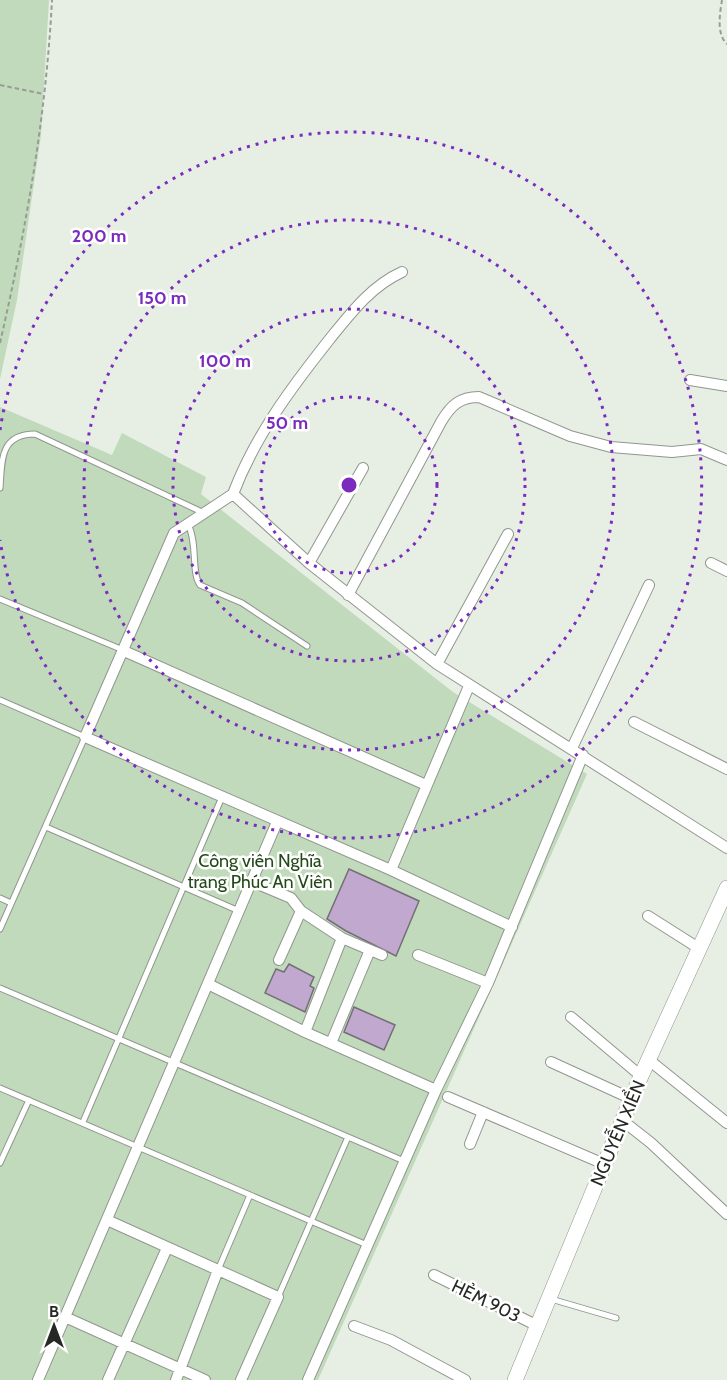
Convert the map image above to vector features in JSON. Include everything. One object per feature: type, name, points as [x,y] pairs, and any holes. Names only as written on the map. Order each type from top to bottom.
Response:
[{"type":"main road","name":"NGUYỄN XIỂN","points":[[514,1380],[641,1076],[700,949],[722,916],[727,888]]},
{"type":"street","points":[[402,272],[389,279],[361,303],[308,364],[274,411],[233,494],[174,533],[165,548],[124,651],[85,737],[391,870],[512,927]]},
{"type":"street","points":[[690,380],[727,386]]},
{"type":"street","points":[[348,596],[441,422],[454,403],[464,399],[479,397],[561,432],[611,447],[672,452],[701,449],[727,460]]},
{"type":"street","points":[[309,563],[363,468]]},
{"type":"street","points":[[233,494],[348,596],[438,664],[469,686],[572,748],[727,848]]},
{"type":"street","points":[[438,664],[508,534]]},
{"type":"street","points":[[711,563],[727,571]]},
{"type":"street","points":[[572,748],[649,585]]},
{"type":"street","points":[[124,651],[426,785]]},
{"type":"street","points":[[391,870],[469,686]]},
{"type":"street","points":[[634,722],[727,770]]},
{"type":"street","points":[[308,1380],[436,1090],[488,983],[583,755]]},
{"type":"street","points":[[38,1380],[278,822]]},
{"type":"street","points":[[253,882],[291,898],[301,911],[342,938],[382,955]]},
{"type":"street","points":[[279,960],[301,911]]},
{"type":"street","points":[[648,916],[700,949]]},
{"type":"street","points":[[305,1032],[342,938]]},
{"type":"street","points":[[331,1043],[370,950]]},
{"type":"street","points":[[418,955],[488,983]]},
{"type":"street","points":[[208,984],[305,1032],[436,1090]]},
{"type":"street","points":[[571,1017],[641,1076]]},
{"type":"street","points":[[649,1060],[727,1123]]},
{"type":"street","points":[[550,1062],[632,1099]]},
{"type":"street","points":[[447,1097],[604,1164]]},
{"type":"street","points":[[470,1144],[483,1112]]},
{"type":"street","points":[[623,1121],[651,1143],[727,1214]]},
{"type":"street","points":[[108,1220],[278,1297],[242,1380]]},
{"type":"street","points":[[108,1380],[167,1248]]},
{"type":"street","points":[[176,1380],[218,1270]]},
{"type":"street","name":"HẺM 903","points":[[434,1275],[538,1326]]},
{"type":"street","points":[[65,1317],[205,1380]]},
{"type":"street","points":[[354,1326],[391,1341],[465,1380]]},
{"type":"lane","points":[[0,488],[3,450],[11,439],[22,434],[35,434],[204,513]]},
{"type":"lane","points":[[188,524],[195,542],[196,576],[200,585],[242,603],[307,646]]},
{"type":"lane","points":[[0,599],[124,651]]},
{"type":"lane","points":[[0,700],[85,737],[0,929]]},
{"type":"lane","points":[[83,1122],[223,796]]},
{"type":"lane","points":[[46,827],[239,911]]},
{"type":"lane","points":[[0,898],[11,903]]},
{"type":"lane","points":[[0,988],[406,1162]]},
{"type":"lane","points":[[0,1088],[367,1245]]},
{"type":"lane","points":[[0,1163],[28,1100]]},
{"type":"lane","points":[[278,1297],[348,1137]]},
{"type":"lane","points":[[218,1270],[250,1195]]},
{"type":"lane","points":[[549,1299],[616,1318]]},
{"type":"path","points":[[0,343],[28,214],[45,94],[52,0]]},
{"type":"path","points":[[722,0],[719,19],[723,40],[727,44]]},
{"type":"path","points":[[0,86],[45,94]]},
{"type":"green space","points":[[0,0],[49,0],[41,135],[17,300],[0,379]]},
{"type":"green space","name":"Công viên Nghĩa trang Phúc An Viên","points":[[0,407],[112,455],[122,433],[206,477],[201,494],[453,692],[587,774],[318,1380],[0,1380]]},
{"type":"building","points":[[349,869],[419,901],[396,956],[327,919]]},
{"type":"building","points":[[289,964],[314,977],[310,986],[314,988],[305,1012],[265,993],[276,969],[284,972]]},
{"type":"building","points":[[354,1007],[395,1025],[384,1050],[344,1032]]}]
